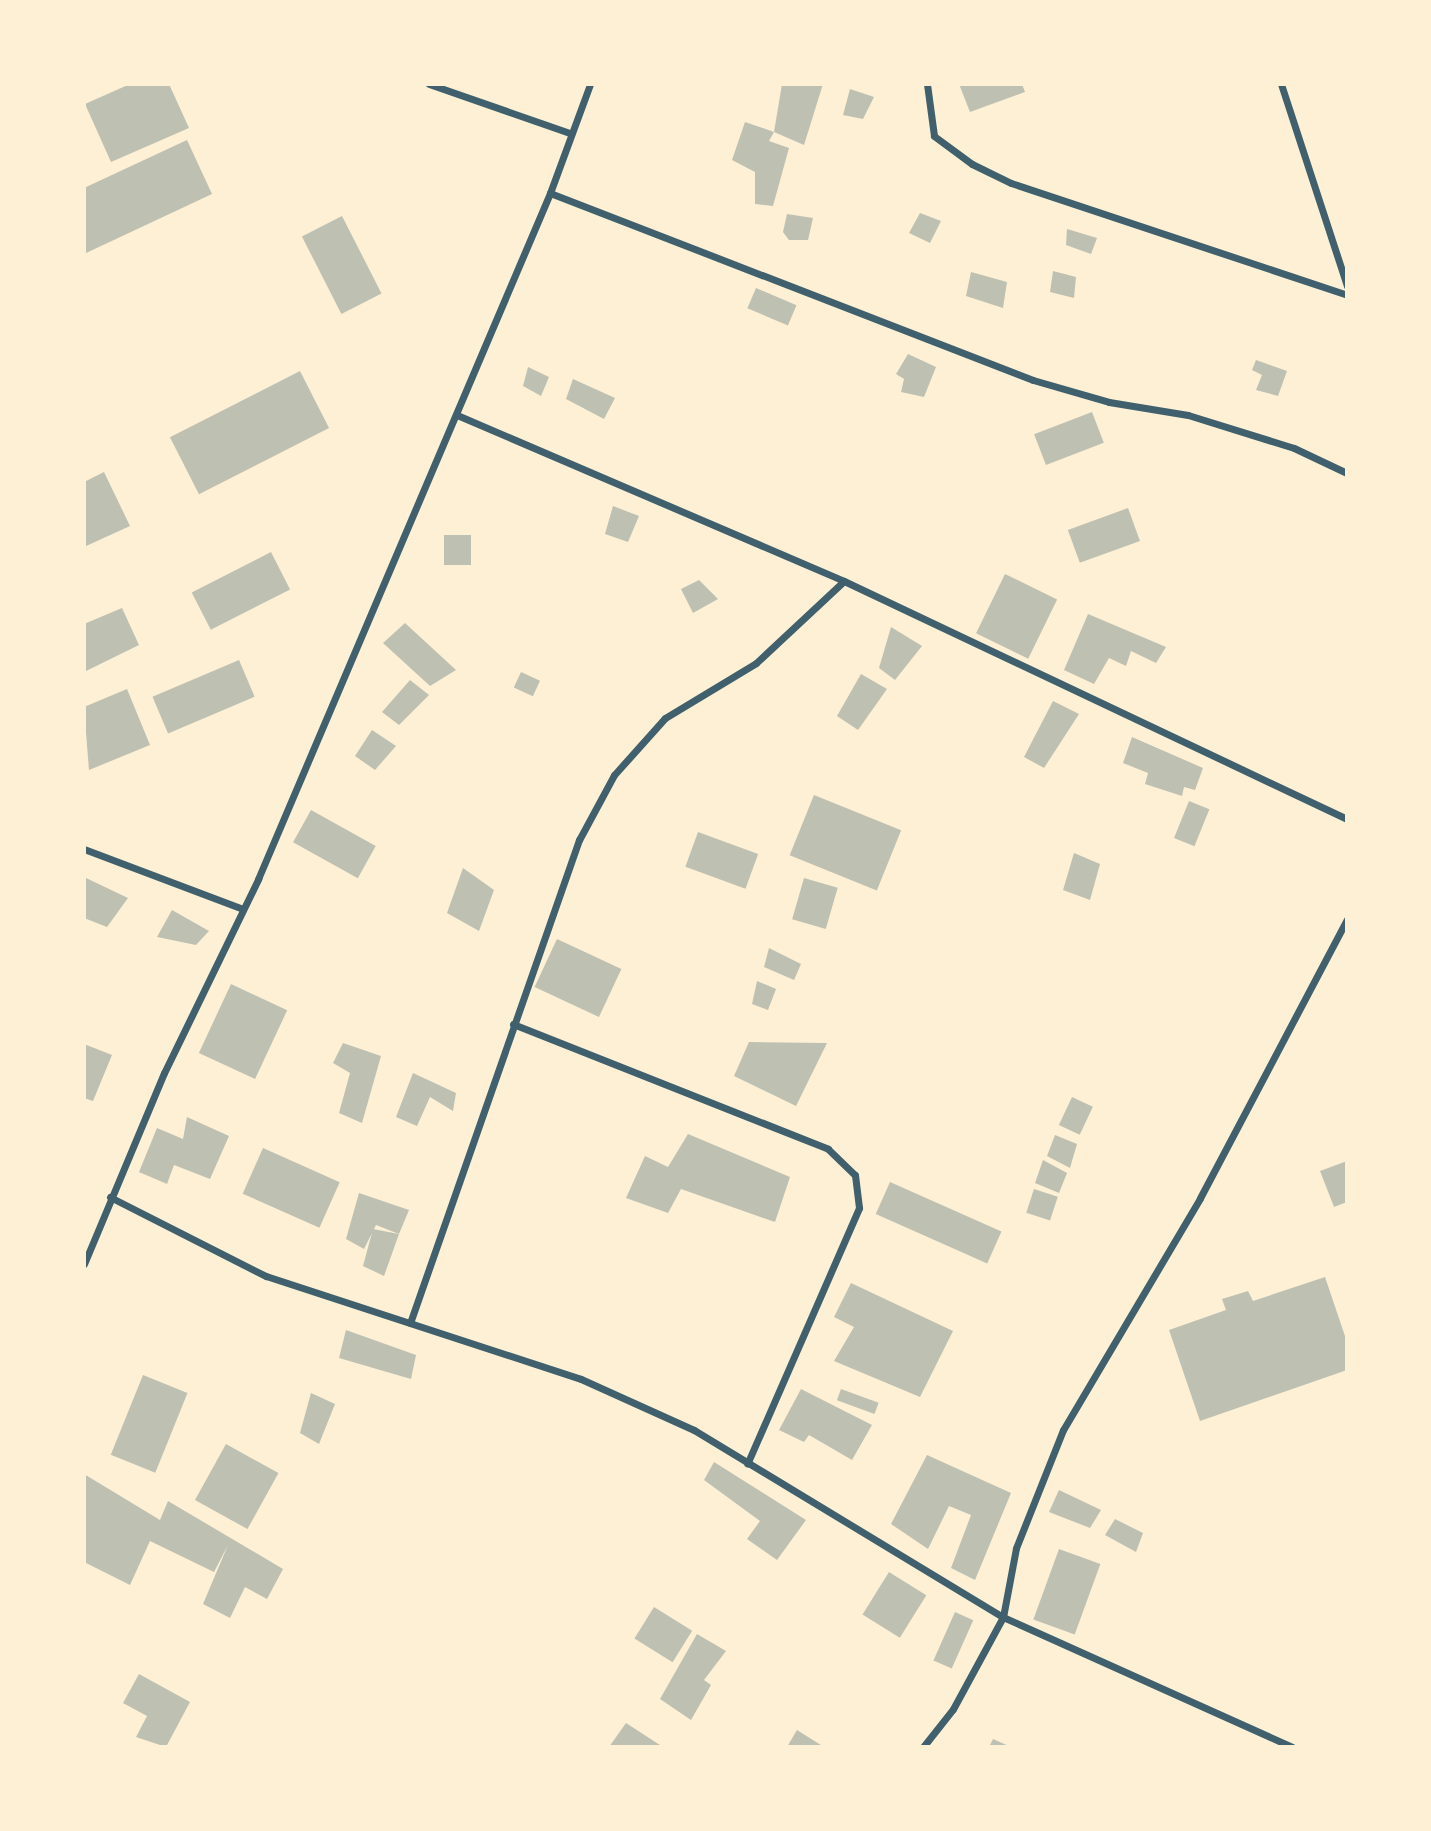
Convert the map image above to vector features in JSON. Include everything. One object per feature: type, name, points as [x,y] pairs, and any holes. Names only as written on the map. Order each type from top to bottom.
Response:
[{"type":"street","points":[[429,84],[570,133]]},
{"type":"street","points":[[84,1264],[110,1197],[243,909],[457,415],[550,193],[590,84]]},
{"type":"street","points":[[927,84],[934,136],[972,164],[1011,183],[1347,295]]},
{"type":"street","points":[[1281,84],[1347,286]]},
{"type":"street","points":[[550,193],[1033,380],[1109,402],[1188,415],[1347,473]]},
{"type":"street","points":[[457,415],[844,581],[1347,819]]},
{"type":"street","points":[[410,1322],[579,840],[614,775],[665,718],[756,663],[844,581]]},
{"type":"street","points":[[84,849],[243,909]]},
{"type":"street","points":[[923,1747],[953,1709],[1003,1617],[1016,1548],[1063,1430],[1200,1198],[1347,919]]},
{"type":"street","points":[[513,1024],[828,1149],[855,1175],[859,1208],[747,1464]]},
{"type":"street","points":[[110,1197],[266,1276],[581,1379],[694,1430],[1003,1617],[1292,1747]]},
{"type":"building","points":[[130,84],[169,84],[189,128],[111,162],[85,104]]},
{"type":"building","points":[[782,84],[823,84],[804,145],[774,132]]},
{"type":"building","points":[[959,84],[1022,84],[1025,92],[970,112]]},
{"type":"building","points":[[850,89],[874,97],[863,119],[843,115]]},
{"type":"building","points":[[745,122],[774,132],[769,141],[789,148],[773,206],[755,204],[755,172],[732,160]]},
{"type":"building","points":[[187,140],[212,194],[84,254],[84,188]]},
{"type":"building","points":[[920,213],[941,221],[930,243],[909,233]]},
{"type":"building","points":[[787,214],[813,218],[808,240],[789,240],[783,232]]},
{"type":"building","points":[[342,216],[381,294],[341,314],[302,236]]},
{"type":"building","points":[[1067,229],[1097,238],[1091,254],[1066,245]]},
{"type":"building","points":[[1053,271],[1076,277],[1074,298],[1050,292]]},
{"type":"building","points":[[971,272],[1007,282],[1003,308],[966,296]]},
{"type":"building","points":[[756,288],[797,305],[788,325],[747,308]]},
{"type":"building","points":[[908,354],[936,367],[924,397],[901,392],[904,379],[896,374]]},
{"type":"building","points":[[1256,360],[1287,371],[1278,396],[1256,390],[1262,375],[1252,370]]},
{"type":"building","points":[[528,367],[549,377],[541,396],[523,386]]},
{"type":"building","points":[[300,371],[329,428],[199,494],[170,437]]},
{"type":"building","points":[[573,379],[615,398],[604,419],[566,399]]},
{"type":"building","points":[[1092,412],[1104,443],[1046,465],[1034,434]]},
{"type":"building","points":[[104,472],[130,526],[84,547],[84,482]]},
{"type":"building","points":[[613,506],[639,516],[628,542],[605,534]]},
{"type":"building","points":[[1128,508],[1140,541],[1080,563],[1068,530]]},
{"type":"building","points":[[444,535],[471,535],[471,565],[444,565]]},
{"type":"building","points":[[271,552],[290,589],[211,630],[192,592]]},
{"type":"building","points":[[1005,574],[1057,599],[1028,659],[976,633]]},
{"type":"building","points":[[699,580],[718,599],[693,613],[681,589]]},
{"type":"building","points":[[122,608],[139,645],[84,672],[84,624]]},
{"type":"building","points":[[1088,614],[1166,647],[1156,663],[1131,651],[1126,666],[1109,658],[1094,684],[1064,670]]},
{"type":"building","points":[[405,623],[456,670],[430,686],[383,643]]},
{"type":"building","points":[[891,627],[922,646],[895,680],[879,668]]},
{"type":"building","points":[[239,660],[255,697],[168,734],[152,697]]},
{"type":"building","points":[[521,672],[540,681],[533,696],[514,687]]},
{"type":"building","points":[[861,674],[887,689],[858,730],[837,716]]},
{"type":"building","points":[[410,680],[429,695],[399,725],[382,712]]},
{"type":"building","points":[[127,689],[150,745],[89,770],[84,707]]},
{"type":"building","points":[[1053,701],[1079,714],[1044,768],[1024,757]]},
{"type":"building","points":[[372,730],[396,746],[375,770],[355,756]]},
{"type":"building","points":[[1132,737],[1203,768],[1195,790],[1184,787],[1182,796],[1145,784],[1148,773],[1123,763]]},
{"type":"building","points":[[814,795],[901,830],[877,890],[790,855]]},
{"type":"building","points":[[1189,801],[1209,809],[1194,846],[1174,838]]},
{"type":"building","points":[[311,810],[376,846],[358,878],[293,842]]},
{"type":"building","points":[[698,832],[758,854],[745,889],[685,867]]},
{"type":"building","points":[[1074,853],[1100,864],[1090,900],[1063,890]]},
{"type":"building","points":[[463,868],[494,890],[479,931],[447,913]]},
{"type":"building","points":[[84,877],[128,898],[107,927],[84,918]]},
{"type":"building","points":[[804,878],[838,888],[826,929],[792,919]]},
{"type":"building","points":[[172,910],[209,931],[196,945],[157,937]]},
{"type":"building","points":[[557,939],[621,969],[599,1017],[535,987]]},
{"type":"building","points":[[769,948],[801,964],[794,980],[764,967]]},
{"type":"building","points":[[757,981],[776,989],[768,1010],[752,1004]]},
{"type":"building","points":[[231,984],[287,1010],[255,1079],[199,1053]]},
{"type":"building","points":[[749,1042],[827,1043],[796,1106],[734,1076]]},
{"type":"building","points":[[343,1043],[381,1056],[362,1123],[339,1113],[350,1073],[333,1063]]},
{"type":"building","points":[[84,1044],[112,1055],[93,1101],[84,1098]]},
{"type":"building","points":[[413,1073],[456,1093],[453,1111],[430,1097],[417,1126],[396,1117]]},
{"type":"building","points":[[1072,1097],[1093,1107],[1080,1135],[1059,1125]]},
{"type":"building","points":[[187,1117],[229,1136],[210,1179],[174,1165],[167,1184],[139,1172],[157,1128],[183,1139]]},
{"type":"building","points":[[688,1134],[790,1177],[775,1222],[681,1189],[668,1213],[626,1198],[645,1156],[668,1167]]},
{"type":"building","points":[[1055,1135],[1077,1144],[1070,1168],[1047,1156]]},
{"type":"building","points":[[263,1148],[340,1182],[319,1228],[243,1194]]},
{"type":"building","points":[[1043,1160],[1067,1173],[1059,1193],[1035,1183]]},
{"type":"building","points":[[1347,1161],[1347,1202],[1334,1207],[1320,1171]]},
{"type":"building","points":[[890,1182],[1001,1232],[987,1264],[876,1214]]},
{"type":"building","points":[[1034,1189],[1058,1197],[1050,1221],[1026,1213]]},
{"type":"building","points":[[359,1193],[409,1210],[399,1234],[376,1225],[364,1249],[346,1239]]},
{"type":"building","points":[[373,1229],[399,1234],[384,1276],[363,1266]]},
{"type":"building","points":[[1325,1277],[1347,1342],[1347,1370],[1200,1421],[1169,1330],[1226,1310],[1222,1299],[1248,1291],[1253,1301]]},
{"type":"building","points":[[851,1283],[953,1331],[920,1397],[834,1361],[854,1327],[834,1317]]},
{"type":"building","points":[[346,1330],[416,1355],[411,1379],[339,1358]]},
{"type":"building","points":[[143,1375],[188,1393],[155,1473],[111,1455]]},
{"type":"building","points":[[801,1389],[872,1425],[852,1460],[809,1435],[804,1442],[779,1430]]},
{"type":"building","points":[[841,1389],[879,1403],[874,1414],[837,1400]]},
{"type":"building","points":[[311,1393],[335,1404],[319,1444],[300,1433]]},
{"type":"building","points":[[226,1444],[278,1473],[247,1529],[195,1500]]},
{"type":"building","points":[[927,1455],[1011,1493],[975,1580],[951,1568],[971,1515],[949,1506],[928,1549],[891,1524]]},
{"type":"building","points":[[714,1462],[806,1520],[777,1560],[747,1539],[760,1521],[704,1480]]},
{"type":"building","points":[[84,1474],[160,1520],[168,1501],[283,1569],[267,1599],[245,1587],[230,1618],[203,1604],[228,1545],[214,1572],[150,1541],[130,1585],[84,1562]]},
{"type":"building","points":[[1059,1490],[1101,1510],[1090,1528],[1049,1512]]},
{"type":"building","points":[[1115,1519],[1143,1533],[1136,1552],[1105,1535]]},
{"type":"building","points":[[1059,1549],[1100,1564],[1075,1635],[1033,1619]]},
{"type":"building","points":[[889,1572],[926,1595],[900,1638],[863,1614]]},
{"type":"building","points":[[654,1607],[692,1631],[673,1662],[634,1638]]},
{"type":"building","points":[[955,1612],[973,1620],[952,1669],[933,1660]]},
{"type":"building","points":[[697,1634],[726,1651],[704,1680],[711,1685],[691,1720],[660,1699]]},
{"type":"building","points":[[139,1674],[190,1702],[166,1747],[136,1737],[147,1716],[123,1703]]},
{"type":"building","points":[[626,1723],[663,1747],[609,1747]]},
{"type":"building","points":[[797,1730],[824,1747],[787,1747]]},
{"type":"building","points":[[993,1739],[1011,1747],[989,1747]]}]
